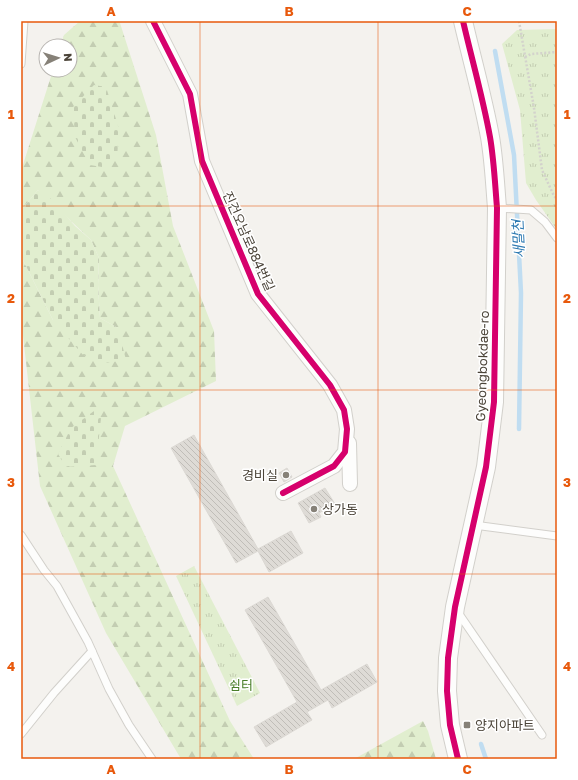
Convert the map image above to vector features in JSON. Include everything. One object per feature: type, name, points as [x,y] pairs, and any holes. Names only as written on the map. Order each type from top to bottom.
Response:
[{"type":"street","name":"진건오남로884번길","points":[[153,21],[190,94],[202,161],[258,294],[330,385],[344,410],[347,429],[345,452],[334,466],[284,493]]},
{"type":"street","name":"Gyeongbokdae-ro","points":[[458,759],[450,725],[447,691],[448,658],[455,607],[486,467],[494,402],[504,208],[495,178],[490,139],[481,93],[463,21]]},
{"type":"street","points":[[347,429],[350,455],[350,484]]},
{"type":"lane","points":[[21,64],[24,21]]},
{"type":"lane","points":[[504,208],[531,210],[545,222],[557,238]]},
{"type":"lane","points":[[474,525],[557,536]]},
{"type":"lane","points":[[21,535],[44,570],[57,586],[92,651],[109,689],[129,725],[152,759]]},
{"type":"lane","points":[[455,607],[542,735]]},
{"type":"lane","points":[[21,734],[54,693],[92,651]]},
{"type":"path","points":[[519,21],[534,108],[542,170],[554,196],[557,198]]},
{"type":"path","points":[[525,57],[531,54],[557,52]]},
{"type":"green space","points":[[80,21],[116,21],[120,23],[156,135],[173,226],[214,331],[216,381],[125,426],[113,466],[230,721],[254,759],[181,759],[106,633],[40,486],[21,318],[21,256],[53,320],[118,328],[100,318],[98,285],[99,258],[91,240],[38,190],[21,210],[21,171],[50,78],[78,78],[78,38],[63,38],[64,35]]},
{"type":"green space","points":[[557,29],[557,228],[536,200],[526,183],[520,110],[502,44],[517,30]]},
{"type":"green space","points":[[94,85],[106,87],[119,129],[117,158],[102,167],[90,165],[75,137],[73,107]]},
{"type":"green space","points":[[38,190],[51,199],[75,226],[91,240],[99,258],[98,285],[100,318],[118,328],[126,360],[104,363],[83,355],[53,320],[21,256],[21,210]]},
{"type":"green space","points":[[94,411],[101,418],[96,465],[66,467],[58,454],[71,428]]},
{"type":"green space","name":"쉼터","points":[[194,566],[260,693],[237,706],[176,576]]},
{"type":"green space","points":[[423,721],[428,731],[436,759],[354,759]]},
{"type":"building","points":[[194,435],[258,549],[291,531],[303,553],[269,572],[258,551],[236,563],[171,448]]},
{"type":"building","name":"경비실","points":[[287,468],[292,477],[284,482],[279,473]]},
{"type":"building","name":"상가동","points":[[325,488],[335,504],[319,513],[321,517],[309,523],[298,503]]},
{"type":"building","points":[[268,597],[321,690],[367,664],[377,682],[332,708],[328,700],[307,712],[312,720],[266,747],[254,727],[297,702],[245,610]]},
{"type":"waterway","name":"새말천","points":[[495,51],[514,155],[521,293],[519,429]]},
{"type":"waterway","name":"새말천","points":[[481,744],[486,759]]},
{"type":"cycle path","points":[[153,21],[190,94],[202,161],[258,294],[330,385],[344,410],[347,429],[345,452],[334,466],[283,493]]},
{"type":"cycle path","points":[[458,759],[450,725],[447,691],[448,658],[455,607],[486,467],[494,402],[497,208],[490,137],[481,93],[463,21]]},
{"type":"place","name":"경비실","points":[[286,475]]},
{"type":"place","name":"상가동","points":[[314,509]]},
{"type":"place","name":"양지아파트","points":[[467,725]]}]
